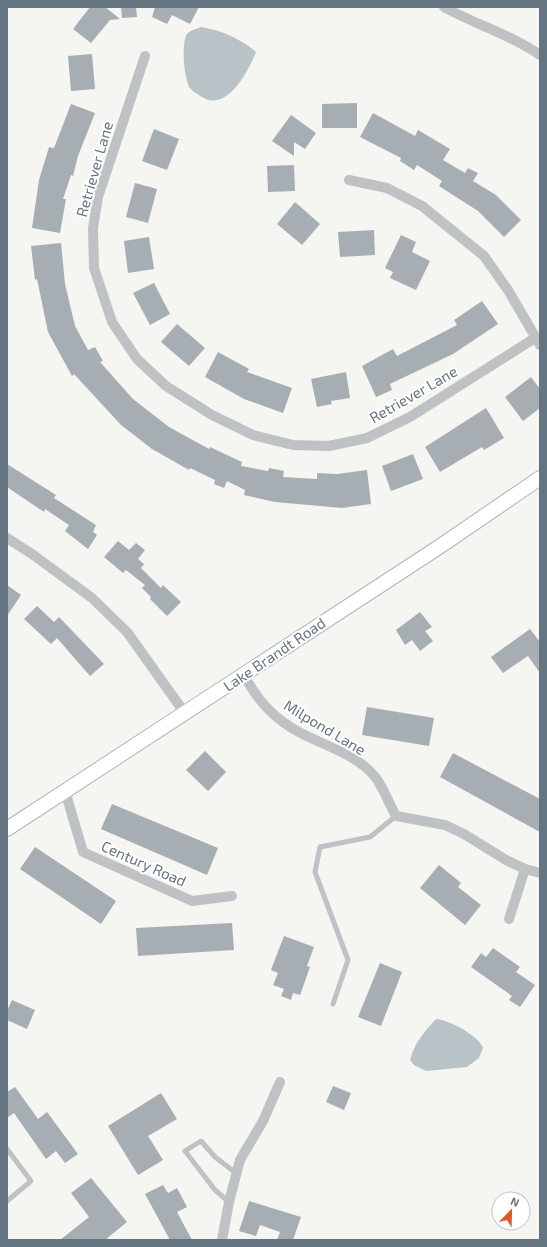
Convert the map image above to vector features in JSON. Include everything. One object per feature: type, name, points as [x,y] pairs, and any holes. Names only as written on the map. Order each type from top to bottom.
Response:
[{"type":"street","points":[[444,7],[464,19],[530,48],[540,55]]},
{"type":"street","name":"Retriever Lane","points":[[145,56],[98,197],[93,228],[94,268],[112,322],[138,359],[166,386],[212,415],[253,435],[293,444],[329,446],[368,438],[410,416],[538,341]]},
{"type":"street","points":[[349,180],[387,188],[422,206],[484,256],[508,290],[538,341]]},
{"type":"street","name":"Lake Brandt Road","points":[[7,829],[184,712],[439,547],[540,478]]},
{"type":"street","points":[[7,538],[32,554],[92,598],[107,612],[127,632],[184,712]]},
{"type":"street","name":"Milpond Lane","points":[[243,674],[257,698],[276,716],[292,728],[340,751],[360,764],[376,778],[396,816]]},
{"type":"street","name":"Century Road","points":[[65,791],[83,852],[192,901],[232,896]]},
{"type":"street","points":[[396,816],[445,825],[464,834],[506,860],[525,869],[540,873]]},
{"type":"street","points":[[509,919],[525,869]]},
{"type":"street","points":[[222,1240],[229,1202],[240,1160],[264,1121],[280,1082]]},
{"type":"lane","points":[[333,1004],[348,960],[315,872],[320,847],[370,837],[396,816]]},
{"type":"lane","points":[[229,1202],[215,1190],[185,1151],[201,1141],[215,1157],[236,1173]]},
{"type":"lane","points":[[7,1150],[31,1181],[7,1201]]},
{"type":"shaded area","points":[[201,27],[216,30],[230,36],[244,43],[256,52],[248,69],[236,87],[228,95],[220,99],[211,100],[202,97],[190,88],[186,77],[184,61],[185,39],[187,34]]},
{"type":"shaded area","points":[[436,1019],[455,1025],[475,1038],[483,1048],[479,1058],[467,1067],[426,1071],[414,1065],[410,1060],[414,1048]]},
{"type":"building","points":[[90,7],[105,7],[120,19],[110,20],[91,43],[73,29]]},
{"type":"building","points":[[121,7],[136,7],[137,17],[122,18]]},
{"type":"building","points":[[155,7],[199,7],[190,24],[172,15],[167,24],[152,17]]},
{"type":"building","points":[[92,54],[95,89],[71,91],[68,56]]},
{"type":"building","points":[[357,103],[357,128],[322,128],[322,104]]},
{"type":"building","points":[[71,104],[95,113],[78,156],[73,176],[71,175],[63,199],[66,199],[60,233],[32,228],[39,180],[49,147],[54,148]]},
{"type":"building","points":[[373,113],[415,136],[418,130],[450,149],[443,160],[465,173],[468,168],[478,173],[473,181],[496,195],[521,220],[504,237],[478,211],[439,186],[442,181],[417,165],[414,170],[400,161],[401,158],[360,137]]},
{"type":"building","points":[[291,115],[316,133],[305,149],[294,142],[294,156],[272,141]]},
{"type":"building","points":[[154,129],[179,139],[167,170],[142,161]]},
{"type":"building","points":[[294,165],[295,191],[268,192],[267,166]]},
{"type":"building","points":[[135,183],[157,189],[148,223],[126,217]]},
{"type":"building","points":[[295,202],[320,224],[302,245],[277,224]]},
{"type":"building","points":[[374,230],[375,255],[340,257],[338,232]]},
{"type":"building","points":[[401,235],[416,242],[412,252],[430,261],[416,290],[390,278],[393,272],[385,268]]},
{"type":"building","points":[[149,237],[154,269],[128,273],[124,241]]},
{"type":"building","points":[[61,243],[65,284],[75,326],[88,350],[95,347],[103,361],[100,362],[133,399],[169,427],[209,449],[210,447],[242,462],[241,466],[268,471],[269,468],[284,471],[283,477],[317,479],[317,473],[337,474],[367,470],[371,504],[342,508],[275,502],[244,495],[245,490],[227,481],[224,488],[214,484],[215,480],[190,468],[189,470],[152,449],[121,425],[74,374],[72,376],[48,332],[37,279],[35,280],[31,246]]},
{"type":"building","points":[[154,283],[170,314],[150,325],[133,293]]},
{"type":"building","points":[[482,301],[498,324],[453,354],[390,384],[392,390],[376,397],[362,366],[393,349],[397,356],[457,325],[454,320]]},
{"type":"building","points":[[177,324],[205,348],[189,366],[161,342]]},
{"type":"building","points":[[218,352],[249,369],[247,372],[292,388],[283,413],[244,399],[205,377]]},
{"type":"building","points":[[346,372],[350,398],[331,401],[332,404],[317,407],[311,379]]},
{"type":"building","points":[[531,377],[540,389],[540,408],[523,421],[505,397]]},
{"type":"building","points":[[486,408],[504,438],[484,450],[482,447],[440,472],[425,447]]},
{"type":"building","points":[[413,454],[423,479],[391,491],[382,466]]},
{"type":"building","points":[[7,464],[56,495],[54,498],[96,525],[93,532],[97,535],[88,549],[65,531],[69,525],[45,509],[44,512],[7,487]]},
{"type":"building","points":[[118,541],[129,550],[136,543],[145,550],[138,559],[144,564],[141,568],[161,588],[163,585],[181,602],[167,616],[150,599],[151,597],[142,588],[145,585],[126,570],[123,573],[104,557]]},
{"type":"building","points":[[7,585],[21,595],[7,616]]},
{"type":"building","points":[[37,606],[54,622],[59,617],[104,664],[90,676],[57,638],[51,644],[24,619]]},
{"type":"building","points":[[420,612],[432,627],[425,631],[433,641],[420,651],[412,640],[405,645],[396,630]]},
{"type":"building","points":[[530,629],[540,642],[540,673],[528,656],[503,673],[491,657]]},
{"type":"building","points":[[367,707],[434,718],[429,746],[362,735]]},
{"type":"building","points":[[205,751],[226,772],[208,791],[186,770]]},
{"type":"building","points":[[453,753],[540,799],[540,832],[440,777]]},
{"type":"building","points":[[112,804],[218,848],[207,875],[101,829]]},
{"type":"building","points":[[35,847],[116,901],[101,924],[20,869]]},
{"type":"building","points":[[439,865],[461,883],[458,887],[481,905],[465,925],[420,888]]},
{"type":"building","points":[[232,923],[234,950],[138,956],[136,928]]},
{"type":"building","points":[[284,936],[314,947],[307,966],[310,967],[300,995],[293,993],[291,1000],[281,996],[284,989],[273,985],[278,973],[271,970]]},
{"type":"building","points":[[493,948],[520,967],[516,972],[535,985],[520,1007],[509,1000],[512,996],[471,967],[481,953],[486,957]]},
{"type":"building","points":[[380,963],[402,972],[381,1026],[358,1017]]},
{"type":"building","points":[[12,1000],[35,1010],[27,1029],[7,1020],[7,1011]]},
{"type":"building","points":[[333,1086],[351,1093],[344,1110],[326,1102]]},
{"type":"building","points":[[15,1087],[38,1119],[47,1112],[78,1154],[65,1163],[56,1151],[46,1159],[14,1113],[7,1118],[7,1092]]},
{"type":"building","points":[[161,1093],[177,1119],[148,1136],[163,1160],[138,1175],[108,1126]]},
{"type":"building","points":[[91,1178],[127,1222],[105,1240],[60,1240],[89,1217],[71,1193]]},
{"type":"building","points":[[163,1185],[168,1193],[177,1188],[187,1207],[177,1212],[192,1240],[170,1240],[145,1194]]},
{"type":"building","points":[[249,1201],[301,1217],[293,1240],[277,1240],[280,1232],[260,1225],[256,1236],[239,1231]]}]
